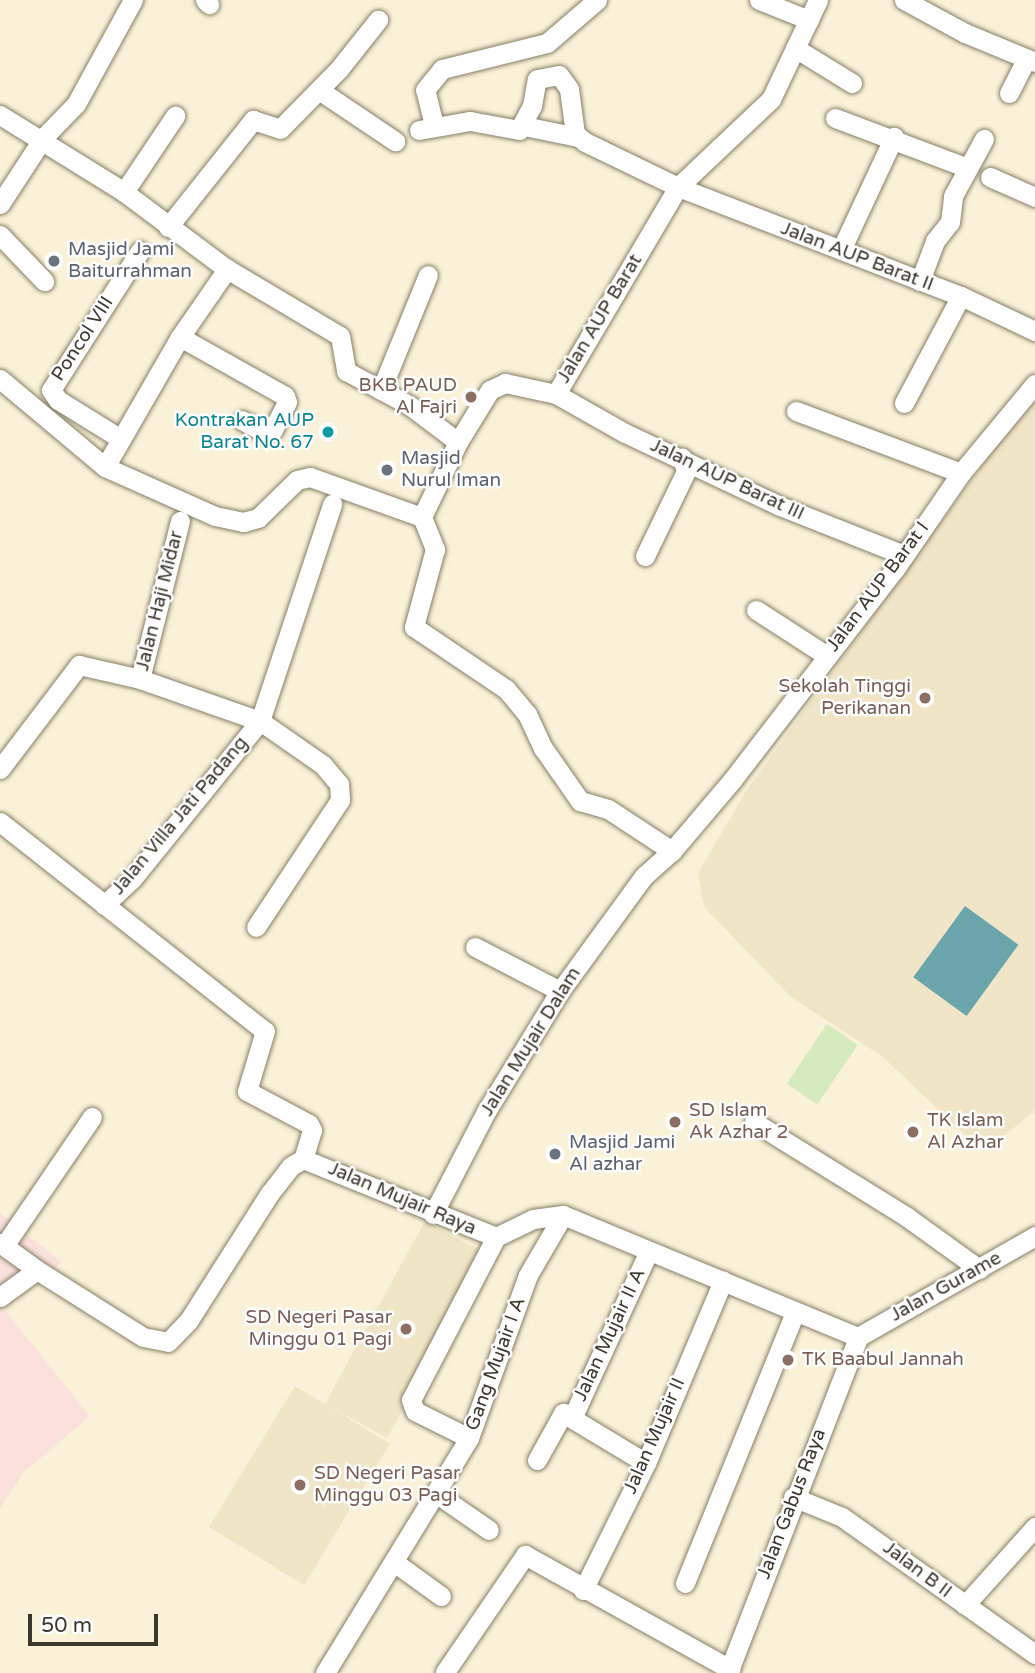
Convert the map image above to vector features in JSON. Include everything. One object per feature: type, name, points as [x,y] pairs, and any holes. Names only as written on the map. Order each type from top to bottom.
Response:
[{"type":"street","points":[[0,204],[43,138],[76,104],[133,0]]},
{"type":"street","name":"Jalan AUP Barat II","points":[[597,0],[547,43],[442,69],[425,90],[426,128],[470,121],[519,130],[524,126],[578,137],[678,187],[961,296],[1035,331]]},
{"type":"street","points":[[758,0],[809,20]]},
{"type":"street","name":"Jalan AUP Barat","points":[[422,517],[458,442],[498,384],[556,394],[678,187],[760,111],[796,48],[818,0]]},
{"type":"street","points":[[904,0],[1030,62],[1009,93]]},
{"type":"street","points":[[168,227],[253,120],[280,129],[319,90],[378,20]]},
{"type":"street","points":[[796,48],[852,83]]},
{"type":"street","points":[[524,126],[537,79],[559,75],[569,89],[578,137]]},
{"type":"street","points":[[319,90],[395,141]]},
{"type":"street","points":[[0,115],[43,138],[124,192],[227,269],[340,336],[346,371],[381,390],[458,442]]},
{"type":"street","points":[[124,192],[174,116]]},
{"type":"street","points":[[835,118],[894,137],[968,168]]},
{"type":"street","points":[[841,250],[894,137]]},
{"type":"street","points":[[920,281],[935,241],[950,222],[949,206],[984,139]]},
{"type":"street","points":[[990,177],[1035,197]]},
{"type":"street","points":[[0,235],[44,281]]},
{"type":"street","name":"Poncol VIII","points":[[121,439],[58,400],[51,390],[141,251]]},
{"type":"street","points":[[105,467],[180,337],[227,269]]},
{"type":"street","points":[[381,390],[428,275]]},
{"type":"street","points":[[904,403],[961,296]]},
{"type":"street","points":[[180,337],[285,396],[287,402],[273,430],[266,433],[242,420]]},
{"type":"street","points":[[0,379],[105,467],[195,509],[243,522],[270,511],[297,480],[316,478],[422,517],[435,550],[414,627],[425,639],[506,689],[527,714],[543,748],[580,801],[608,809],[672,850]]},
{"type":"street","name":"Jalan AUP Barat I","points":[[672,850],[827,656],[904,555],[961,473],[1035,384]]},
{"type":"street","name":"Jalan AUP Barat III","points":[[556,394],[780,506],[904,555]]},
{"type":"street","points":[[796,411],[961,473]]},
{"type":"street","points":[[645,555],[686,471],[682,458]]},
{"type":"street","points":[[260,721],[332,504]]},
{"type":"street","name":"Jalan Haji Midar","points":[[180,522],[140,679],[260,721],[323,765],[339,784],[340,800],[256,928]]},
{"type":"street","points":[[756,610],[827,656]]},
{"type":"street","points":[[0,769],[79,665],[140,679]]},
{"type":"street","name":"Jalan Villa Jati Padang","points":[[0,822],[104,905],[132,879],[260,721]]},
{"type":"street","name":"Jalan Mujair Dalam","points":[[433,1213],[486,1110],[560,991],[644,876],[672,850]]},
{"type":"street","points":[[104,905],[265,1031],[247,1091],[309,1124],[312,1130],[303,1160]]},
{"type":"street","points":[[475,947],[560,991]]},
{"type":"street","points":[[0,1297],[37,1270],[2,1245],[92,1117]]},
{"type":"street","points":[[754,1122],[907,1217],[979,1269]]},
{"type":"street","name":"Jalan Mujair Raya","points":[[37,1270],[143,1338],[168,1342],[189,1320],[270,1193],[291,1166],[303,1160],[496,1237],[533,1219],[563,1215]]},
{"type":"street","points":[[563,1215],[648,1253],[723,1281],[794,1314],[858,1337]]},
{"type":"street","name":"Gang Mujair I A","points":[[325,1673],[469,1438],[528,1275],[563,1215]]},
{"type":"street","name":"Jalan Gurame","points":[[858,1337],[1035,1236]]},
{"type":"street","points":[[469,1438],[415,1411],[411,1400],[496,1237]]},
{"type":"street","name":"Jalan Mujair II A","points":[[573,1416],[648,1253]]},
{"type":"street","name":"Jalan Mujair II","points":[[583,1590],[646,1463],[723,1281]]},
{"type":"street","points":[[685,1583],[794,1314]]},
{"type":"street","name":"Jalan Gabus Raya","points":[[729,1671],[858,1337]]},
{"type":"street","points":[[537,1460],[558,1417],[563,1413],[573,1416],[646,1463]]},
{"type":"street","points":[[436,1494],[489,1530]]},
{"type":"street","name":"Jalan B II","points":[[797,1498],[833,1512],[1035,1654]]},
{"type":"street","points":[[965,1605],[1035,1527]]},
{"type":"street","points":[[445,1672],[525,1555],[729,1671]]},
{"type":"street","points":[[394,1562],[442,1596]]},
{"type":"shaded area","name":"Sekolah Tinggi Perikanan","points":[[1035,393],[1035,1111],[983,1152],[883,1057],[791,997],[704,907],[698,873],[748,788]]},
{"type":"shaded area","points":[[0,1213],[62,1262],[4,1309],[90,1416],[24,1472],[0,1508]]},
{"type":"shaded area","points":[[425,1221],[488,1255],[387,1438],[330,1407],[390,1444],[304,1585],[209,1527],[295,1386],[325,1404]]},
{"type":"green space","points":[[827,1024],[858,1045],[817,1104],[787,1084]]},
{"type":"water","points":[[965,906],[1018,945],[967,1016],[913,977]]},
{"type":"place","name":"Masjid Jami Baiturrahman","points":[[54,261]]},
{"type":"place","name":"BKB PAUD Al Fajri","points":[[471,397]]},
{"type":"place","name":"Kontrakan AUP Barat No. 67","points":[[328,432]]},
{"type":"place","name":"Masjid Nurul Iman","points":[[387,470]]},
{"type":"place","name":"Sekolah Tinggi Perikanan","points":[[925,698]]},
{"type":"place","name":"SD Islam Ak Azhar 2","points":[[675,1122]]},
{"type":"place","name":"TK Islam Al Azhar","points":[[913,1132]]},
{"type":"place","name":"Masjid Jami Al azhar","points":[[555,1154]]},
{"type":"place","name":"SD Negeri Pasar Minggu 01 Pagi","points":[[406,1329]]},
{"type":"place","name":"TK Baabul Jannah","points":[[788,1360]]},
{"type":"place","name":"SD Negeri Pasar Minggu 03 Pagi","points":[[300,1485]]}]
